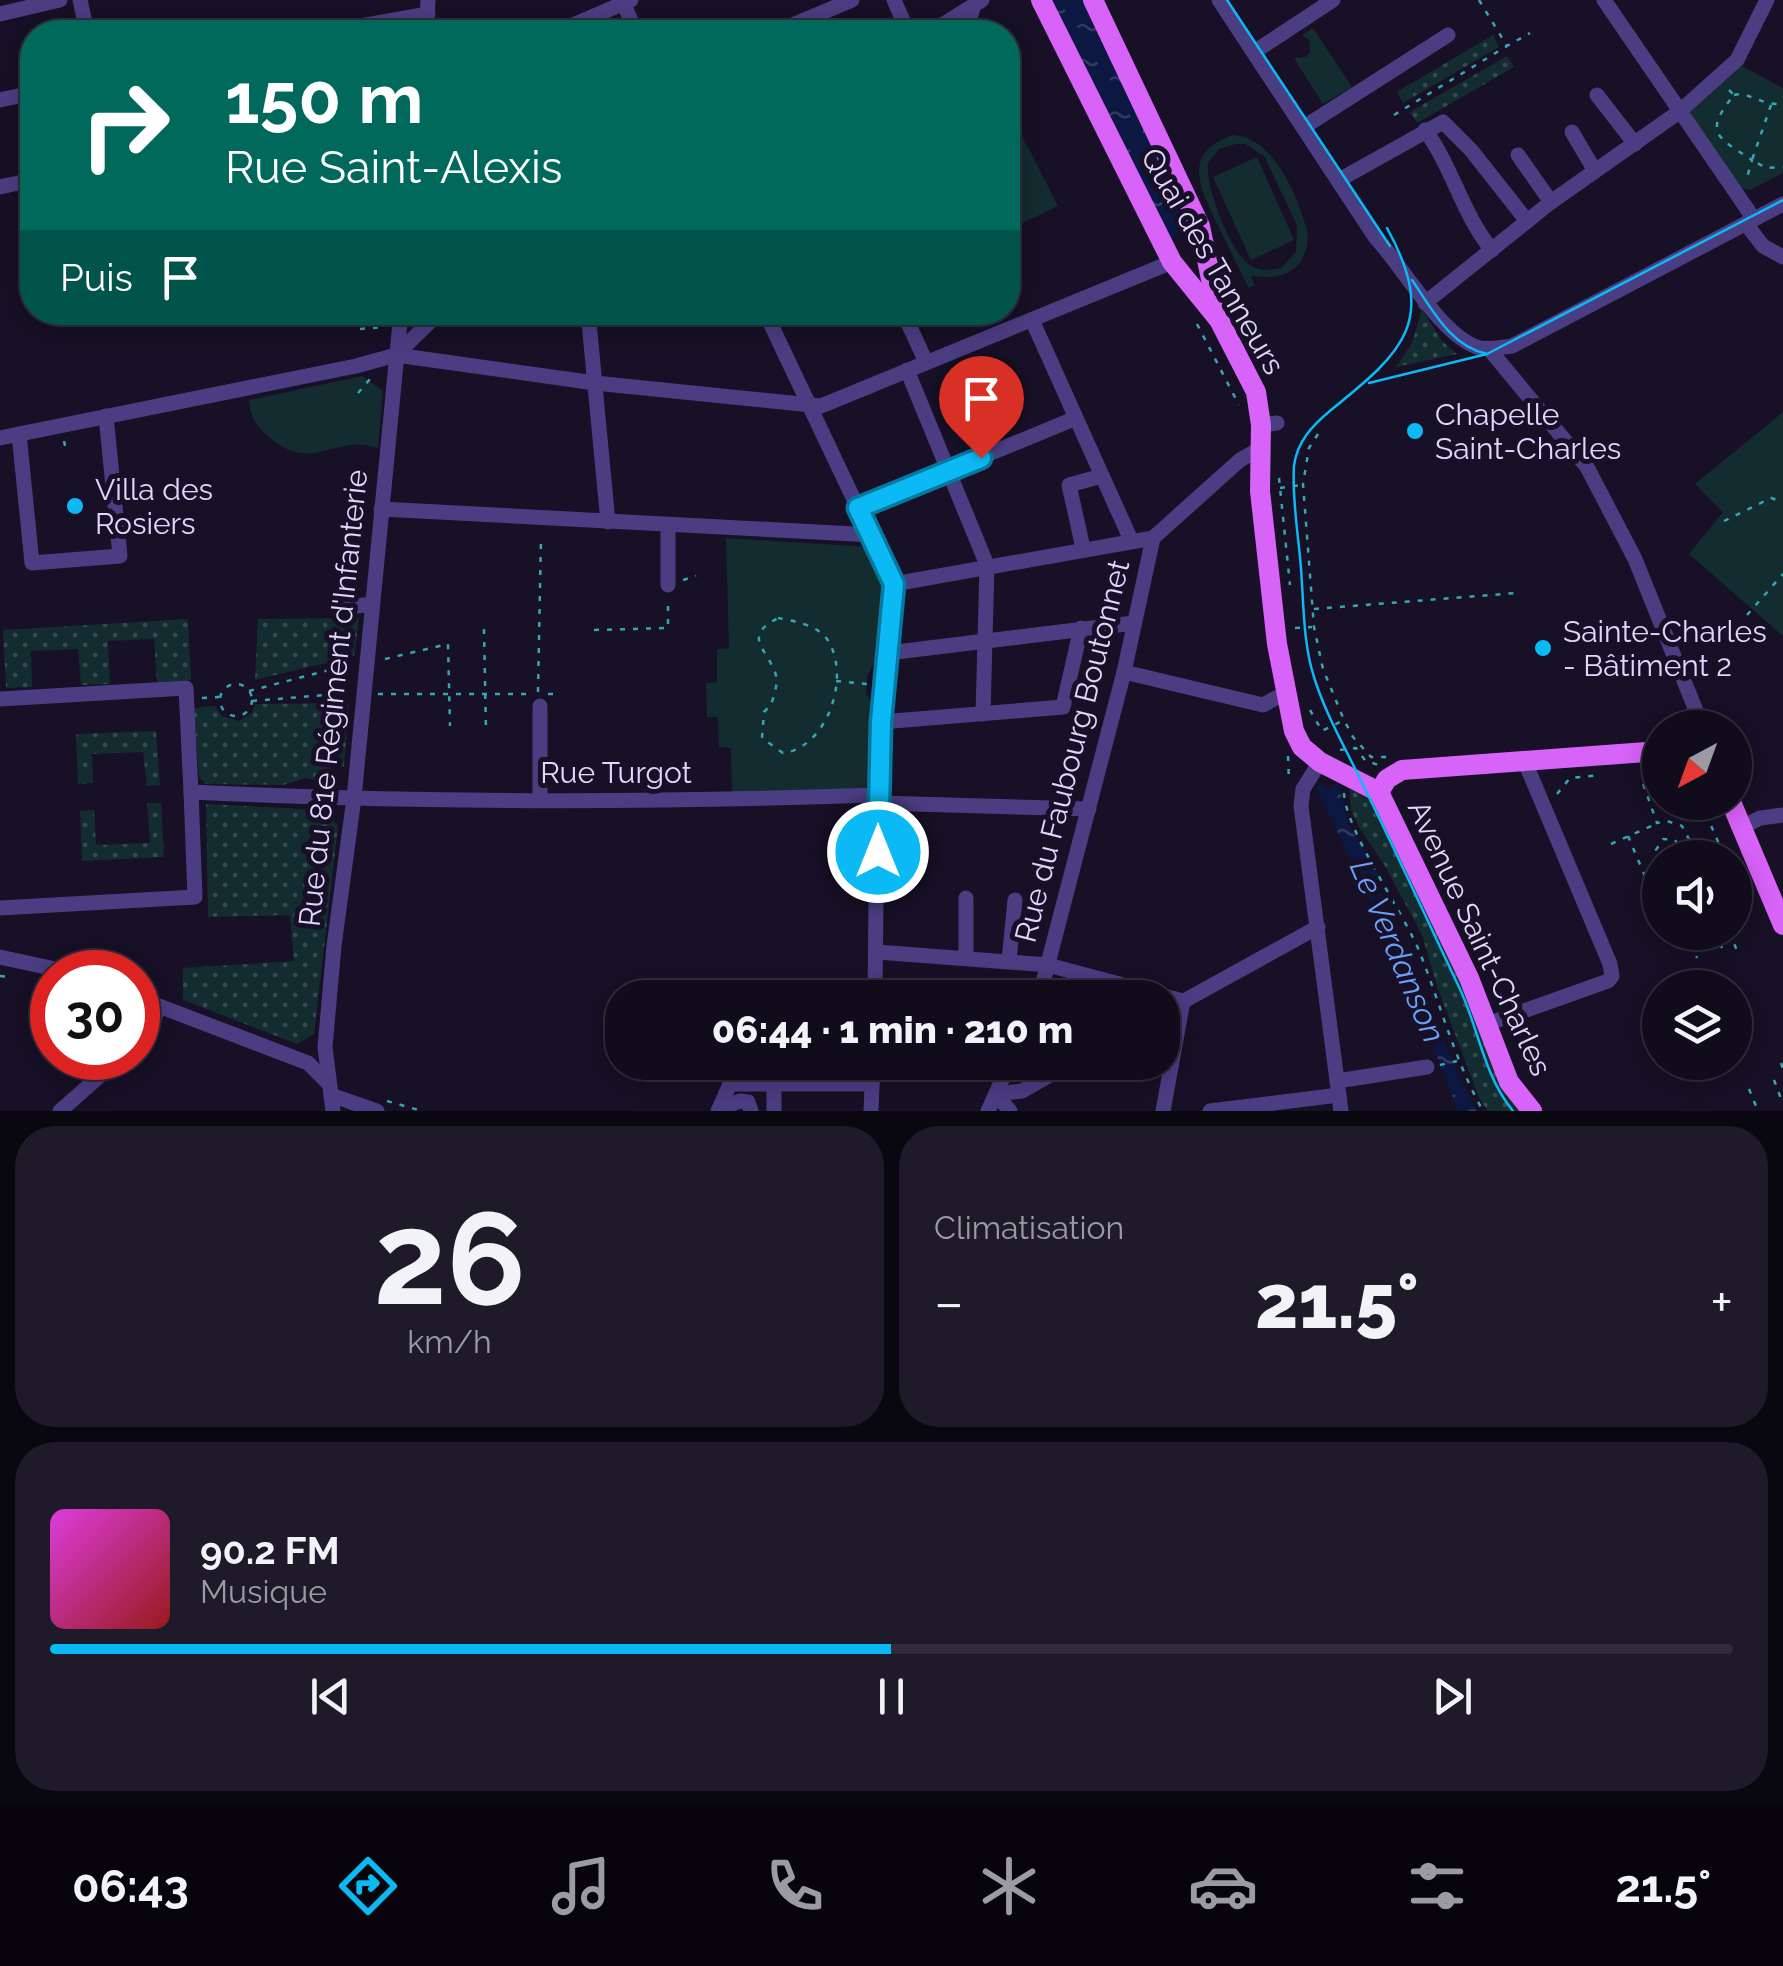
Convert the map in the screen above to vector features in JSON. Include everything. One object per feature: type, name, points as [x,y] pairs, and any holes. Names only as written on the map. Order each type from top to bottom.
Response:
[{"type":"main road","name":"Quai des Tanneurs","points":[[1041,0],[1168,255],[1219,320],[1269,424],[1269,456],[1260,490],[1285,693],[1294,732],[1302,747],[1326,758]]},
{"type":"main road","points":[[1092,0],[1200,226],[1219,320]]},
{"type":"main road","points":[[1168,255],[1185,262],[1205,244]]},
{"type":"main road","points":[[1379,792],[1393,774],[1411,770],[1642,752]]},
{"type":"main road","name":"Avenue Saint-Charles","points":[[1326,758],[1379,792],[1470,978],[1509,1082],[1532,1111]]},
{"type":"main road","points":[[1739,820],[1776,889],[1783,926]]},
{"type":"street","points":[[0,14],[60,0]]},
{"type":"street","points":[[804,20],[852,0]]},
{"type":"street","points":[[1220,0],[1375,237],[1400,264],[1425,304],[1465,340],[1488,348],[1512,346],[1783,204]]},
{"type":"street","points":[[1254,52],[1333,0]]},
{"type":"street","points":[[1604,0],[1744,202],[1763,246],[1783,257]]},
{"type":"street","points":[[1425,304],[1551,202],[1679,112],[1737,60],[1767,0]]},
{"type":"street","points":[[584,20],[625,1]]},
{"type":"street","points":[[951,20],[978,4]]},
{"type":"street","points":[[375,20],[428,7]]},
{"type":"street","points":[[1304,127],[1448,35]]},
{"type":"street","points":[[1598,95],[1634,144]]},
{"type":"street","points":[[1339,180],[1442,122],[1471,150],[1526,221]]},
{"type":"street","points":[[1425,130],[1467,214],[1492,250]]},
{"type":"street","points":[[1572,132],[1596,172]]},
{"type":"street","points":[[1518,155],[1551,202]]},
{"type":"street","points":[[1020,325],[1168,255]]},
{"type":"street","points":[[1032,320],[1131,540]]},
{"type":"street","name":"Rue du 81e Régiment d'Infanterie","points":[[331,1097],[325,1047],[354,798],[399,325]]},
{"type":"street","points":[[396,355],[427,325]]},
{"type":"street","points":[[589,325],[608,522]]},
{"type":"street","points":[[771,325],[894,584],[881,722],[876,980]]},
{"type":"street","points":[[908,325],[926,362]]},
{"type":"street","points":[[0,438],[396,355],[595,382],[821,406],[1019,325]]},
{"type":"street","points":[[1488,348],[1586,468],[1635,560],[1696,710]]},
{"type":"street","points":[[908,370],[986,565],[983,714]]},
{"type":"street","points":[[19,434],[32,563],[120,556],[106,416]]},
{"type":"street","points":[[858,508],[1076,418]]},
{"type":"street","name":"Rue du Faubourg Boutonnet","points":[[1043,980],[1124,672],[1153,538],[1240,460],[1269,456]]},
{"type":"street","points":[[1083,548],[1069,485],[1102,476]]},
{"type":"street","points":[[382,509],[873,535]]},
{"type":"street","points":[[668,524],[668,585]]},
{"type":"street","points":[[894,584],[1153,538]]},
{"type":"street","points":[[350,606],[372,604]]},
{"type":"street","points":[[888,653],[1134,623]]},
{"type":"street","points":[[881,722],[1063,707],[1081,628]]},
{"type":"street","points":[[1124,672],[1263,705],[1285,693]]},
{"type":"street","points":[[0,699],[186,688],[195,897],[0,908]]},
{"type":"street","points":[[539,700],[540,799]]},
{"type":"street","points":[[1694,704],[1694,710]]},
{"type":"street","points":[[1326,758],[1303,789],[1302,806],[1339,1096]]},
{"type":"street","points":[[1487,1024],[1612,976],[1525,762]]},
{"type":"street","name":"Rue Turgot","points":[[191,792],[354,798],[878,799],[1089,809]]},
{"type":"street","points":[[1742,827],[1760,818],[1783,815]]},
{"type":"street","points":[[966,898],[966,956]]},
{"type":"street","points":[[1009,960],[1014,900]]},
{"type":"street","points":[[1180,1003],[1318,927]]},
{"type":"street","points":[[877,952],[1048,964],[1183,1001]]},
{"type":"street","points":[[0,957],[30,964]]},
{"type":"street","points":[[1164,1111],[1183,1001]]},
{"type":"street","points":[[160,1007],[308,1063],[331,1097],[377,1111]]},
{"type":"street","points":[[308,1063],[325,1047]]},
{"type":"street","points":[[1210,1111],[1339,1096],[1427,1067]]},
{"type":"street","points":[[60,1111],[95,1080]]},
{"type":"street","points":[[871,1111],[872,1080]]},
{"type":"street","points":[[988,1111],[1002,1080]]},
{"type":"street","points":[[996,1094],[1022,1091],[1041,1080]]},
{"type":"street","points":[[774,1083],[774,1111]]},
{"type":"street","points":[[719,1110],[730,1084],[872,1084]]},
{"type":"street","points":[[996,1094],[1010,1111]]},
{"type":"street","points":[[719,1110],[740,1101],[748,1102],[751,1111]]},
{"type":"path","points":[[1480,0],[1507,46]]},
{"type":"path","points":[[1394,116],[1530,33]]},
{"type":"path","points":[[1717,78],[1734,95]]},
{"type":"path","points":[[1783,104],[1771,105],[1741,93],[1734,95],[1717,115],[1716,128],[1722,140],[1752,160],[1766,168],[1783,168]]},
{"type":"path","points":[[1744,202],[1752,160],[1771,105]]},
{"type":"path","points":[[360,329],[377,327]]},
{"type":"path","points":[[358,393],[369,380]]},
{"type":"path","points":[[1318,434],[1309,448],[1303,484],[1312,609],[1323,669],[1353,737],[1371,757],[1400,757],[1410,762],[1411,770]]},
{"type":"path","points":[[64,439],[66,450]]},
{"type":"path","points":[[1269,456],[1290,593]]},
{"type":"path","points":[[1724,521],[1772,498],[1783,502]]},
{"type":"path","points":[[539,700],[541,537]]},
{"type":"path","points":[[1748,615],[1783,574]]},
{"type":"path","points":[[594,630],[668,628],[668,585]]},
{"type":"path","points":[[1312,609],[1516,593]]},
{"type":"path","points":[[778,618],[818,631],[827,638],[832,651],[836,681],[829,713],[808,744],[796,752],[782,754],[768,746],[762,738],[764,712],[772,705],[776,674],[761,649],[759,635],[763,626],[778,618]]},
{"type":"path","points":[[1294,628],[1314,627]]},
{"type":"path","points":[[484,630],[486,732]]},
{"type":"path","points":[[385,659],[448,644],[450,726]]},
{"type":"path","points":[[249,691],[333,669],[330,693]]},
{"type":"path","points":[[836,681],[884,686]]},
{"type":"path","points":[[186,698],[220,697],[230,686],[240,685],[249,691],[252,701],[244,714],[234,716],[222,707],[220,697]]},
{"type":"path","points":[[252,701],[338,692]]},
{"type":"path","points":[[373,694],[486,693],[539,700],[560,694]]},
{"type":"path","points":[[1322,731],[1344,720]]},
{"type":"path","points":[[1326,758],[1352,746],[1368,764],[1378,764]]},
{"type":"path","points":[[1557,805],[1559,789],[1570,778],[1606,774]]},
{"type":"path","points":[[1634,774],[1640,778],[1658,824]]},
{"type":"path","points":[[1344,784],[1345,804],[1356,831],[1419,952],[1458,1061],[1483,1111]]},
{"type":"path","points":[[1611,844],[1666,821],[1682,826],[1692,839]]},
{"type":"path","points":[[1628,836],[1642,865]]},
{"type":"path","points":[[1694,950],[1697,958]]},
{"type":"path","points":[[1737,950],[1738,954]]},
{"type":"path","points":[[1780,1063],[1783,1069]]},
{"type":"path","points":[[1774,1080],[1783,1104]]},
{"type":"path","points":[[1750,1089],[1758,1111]]},
{"type":"green space","points":[[1313,28],[1352,87],[1323,104],[1294,58],[1306,57],[1310,52],[1309,40],[1302,35]]},
{"type":"green space","points":[[1493,35],[1499,47],[1403,103],[1397,92]]},
{"type":"green space","points":[[1507,56],[1514,67],[1417,123],[1410,112]]},
{"type":"green space","points":[[1742,66],[1783,88],[1783,173],[1750,190],[1741,188],[1689,113]]},
{"type":"green space","points":[[1020,132],[1058,206],[1020,224]]},
{"type":"green space","points":[[1233,135],[1248,138],[1273,158],[1291,187],[1308,233],[1299,264],[1274,277],[1251,276],[1254,285],[1249,288],[1201,184],[1201,161],[1217,142]],"holes":[[[1245,144],[1264,156],[1297,225],[1296,252],[1281,268],[1258,269],[1242,258],[1215,202],[1208,163],[1219,149]]]},
{"type":"green space","points":[[1257,157],[1294,240],[1251,260],[1213,177]]},
{"type":"green space","points":[[1422,309],[1442,341],[1457,354],[1396,367],[1412,343]]},
{"type":"green space","points":[[362,376],[383,391],[378,448],[363,445],[296,452],[266,434],[252,415],[249,400]]},
{"type":"green space","points":[[1783,412],[1783,636],[1689,554],[1723,512],[1695,484]]},
{"type":"green space","points":[[726,538],[870,547],[886,585],[879,655],[867,676],[866,693],[875,708],[870,782],[862,792],[732,793],[731,748],[719,747],[718,717],[707,717],[706,683],[717,682],[717,649],[729,648]]},
{"type":"green space","points":[[359,618],[354,656],[255,680],[258,619]]},
{"type":"green space","points":[[188,619],[191,680],[157,682],[154,639],[108,641],[110,684],[81,685],[78,649],[31,651],[32,687],[6,688],[3,630]]},
{"type":"green space","points":[[349,703],[344,767],[332,767],[323,787],[305,778],[283,785],[206,784],[199,777],[194,708],[215,706],[222,716],[239,721],[252,713],[255,704]]},
{"type":"green space","points":[[156,731],[160,785],[147,786],[143,752],[92,754],[93,783],[78,784],[76,734]]},
{"type":"green space","points":[[1349,784],[1373,796],[1521,1111],[1488,1111],[1480,1100],[1422,935],[1359,827],[1351,810]]},
{"type":"green space","points":[[147,803],[161,803],[164,857],[82,861],[80,811],[94,810],[96,845],[150,843]]},
{"type":"green space","points":[[206,804],[323,810],[338,826],[314,1034],[297,1044],[183,1000],[183,968],[294,961],[290,915],[208,917]]},
{"type":"water","points":[[1048,0],[1087,0],[1197,228],[1177,234],[1170,241]]},
{"type":"water","name":"Le Verdanson","points":[[1333,785],[1339,785],[1348,824],[1380,877],[1376,882],[1449,1055],[1477,1111],[1458,1111],[1402,965],[1320,796],[1316,786],[1329,791]]},
{"type":"tram line","points":[[1227,0],[1390,246]]},
{"type":"tram line","points":[[1369,383],[1487,354],[1783,200]]},
{"type":"tram line","points":[[1387,228],[1410,287],[1411,311],[1406,332],[1378,370],[1312,428],[1302,441],[1294,466],[1307,648],[1329,717],[1459,987],[1495,1082],[1513,1111]]},
{"type":"tram line","points":[[1412,280],[1452,335],[1487,354]]},
{"type":"place","name":"Chapelle Saint-Charles","points":[[1415,431]]},
{"type":"place","name":"Villa des Rosiers","points":[[75,506]]},
{"type":"place","name":"Sainte-Charles - Bâtiment 2","points":[[1543,648]]},
{"type":"route","points":[[878,852],[881,722],[894,584],[858,508],[981,458]]}]
